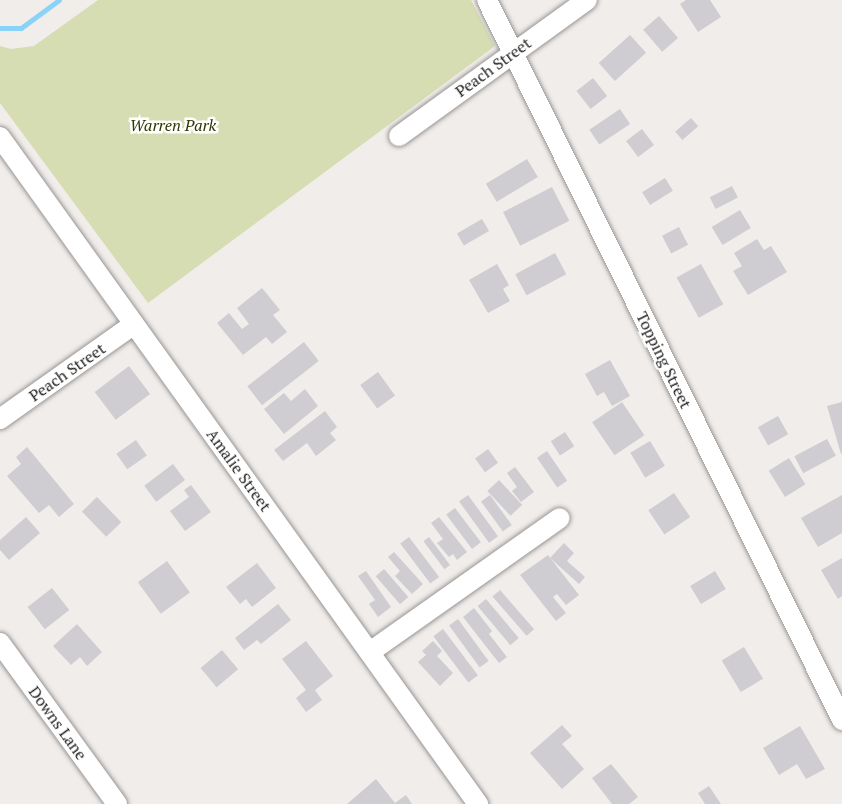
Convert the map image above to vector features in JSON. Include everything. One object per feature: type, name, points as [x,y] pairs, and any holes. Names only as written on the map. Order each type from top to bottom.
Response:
[{"type":"street","name":"Topping Street","points":[[487,0],[842,720]]},
{"type":"street","name":"Peach Street","points":[[399,136],[512,52],[587,0]]},
{"type":"street","name":"Amalie Street","points":[[0,137],[478,804]]},
{"type":"street","name":"Peach Street","points":[[0,419],[134,324]]},
{"type":"street","points":[[370,652],[560,518]]},
{"type":"street","name":"Downs Lane","points":[[0,643],[117,804]]},
{"type":"green space","name":"Warren Park","points":[[98,0],[471,0],[495,46],[148,303],[0,103],[0,46],[11,49],[34,46]]},
{"type":"building","points":[[686,0],[710,0],[721,17],[698,32],[680,4]]},
{"type":"building","points":[[659,16],[678,38],[662,52],[643,30]]},
{"type":"building","points":[[630,35],[646,53],[615,81],[599,63]]},
{"type":"building","points":[[593,78],[607,96],[591,109],[576,91]]},
{"type":"building","points":[[620,109],[630,124],[599,145],[589,130]]},
{"type":"building","points":[[691,118],[698,126],[682,140],[675,132]]},
{"type":"building","points":[[642,129],[654,145],[638,157],[626,141]]},
{"type":"building","points":[[527,159],[538,177],[497,202],[486,184]]},
{"type":"building","points":[[665,178],[673,191],[650,205],[642,192]]},
{"type":"building","points":[[732,186],[738,198],[716,209],[710,197]]},
{"type":"building","points":[[552,187],[569,221],[520,246],[503,212]]},
{"type":"building","points":[[740,210],[751,228],[723,245],[712,227]]},
{"type":"building","points":[[482,219],[489,231],[464,246],[457,234]]},
{"type":"building","points":[[679,227],[688,245],[671,253],[662,236]]},
{"type":"building","points":[[757,239],[764,250],[771,246],[787,272],[748,295],[733,271],[742,266],[734,253]]},
{"type":"building","points":[[555,253],[566,274],[527,295],[515,274]]},
{"type":"building","points":[[497,264],[509,285],[503,289],[510,301],[488,313],[469,280]]},
{"type":"building","points":[[701,264],[723,304],[699,318],[677,278]]},
{"type":"building","points":[[262,288],[280,310],[273,315],[287,332],[272,344],[266,337],[243,355],[217,323],[229,313],[242,329],[249,324],[237,308]]},
{"type":"building","points":[[304,342],[319,361],[262,405],[247,386]]},
{"type":"building","points":[[610,360],[630,396],[612,406],[604,392],[597,396],[585,374]]},
{"type":"building","points":[[129,366],[150,394],[116,420],[95,392]]},
{"type":"building","points":[[378,372],[395,395],[377,408],[360,385]]},
{"type":"building","points":[[305,389],[318,406],[284,434],[264,409],[284,393],[291,401]]},
{"type":"building","points":[[622,402],[644,435],[615,455],[592,422]]},
{"type":"building","points":[[842,402],[842,453],[841,454],[827,406]]},
{"type":"building","points":[[325,411],[337,427],[330,433],[336,440],[316,456],[307,443],[283,461],[274,450]]},
{"type":"building","points":[[778,416],[788,434],[768,446],[758,427]]},
{"type":"building","points":[[565,432],[574,446],[560,456],[551,441]]},
{"type":"building","points":[[827,439],[836,456],[803,473],[794,456]]},
{"type":"building","points":[[136,440],[147,456],[127,469],[116,454]]},
{"type":"building","points":[[650,441],[665,466],[645,478],[630,453]]},
{"type":"building","points":[[27,447],[74,504],[59,517],[49,505],[39,513],[7,476],[21,464],[16,457]]},
{"type":"building","points":[[488,449],[498,463],[485,472],[475,458]]},
{"type":"building","points":[[547,451],[567,481],[557,488],[537,458]]},
{"type":"building","points":[[789,458],[805,484],[785,497],[769,471]]},
{"type":"building","points":[[173,464],[185,480],[156,502],[144,486]]},
{"type":"building","points":[[515,467],[534,492],[521,502],[512,491],[517,487],[507,473]]},
{"type":"building","points":[[499,480],[522,505],[510,516],[487,491]]},
{"type":"building","points":[[191,485],[211,512],[185,531],[170,511],[189,497],[184,490]]},
{"type":"building","points":[[674,493],[690,517],[665,534],[648,510]]},
{"type":"building","points":[[468,495],[498,536],[489,543],[459,501]]},
{"type":"building","points":[[490,495],[512,525],[503,531],[481,501]]},
{"type":"building","points":[[842,495],[842,533],[818,547],[801,518]]},
{"type":"building","points":[[97,497],[121,522],[106,537],[82,512]]},
{"type":"building","points":[[455,508],[481,542],[472,549],[446,515]]},
{"type":"building","points":[[26,517],[40,533],[9,560],[0,550],[0,540]]},
{"type":"building","points":[[439,517],[467,552],[457,560],[453,554],[449,557],[437,543],[443,539],[431,523]]},
{"type":"building","points":[[409,537],[439,577],[430,584],[400,544]]},
{"type":"building","points":[[429,537],[450,565],[444,569],[423,541]]},
{"type":"building","points":[[564,543],[574,553],[567,561],[585,577],[579,584],[550,558]]},
{"type":"building","points":[[394,552],[423,584],[412,594],[395,576],[400,571],[388,557]]},
{"type":"building","points":[[548,555],[579,595],[566,605],[557,594],[553,597],[566,613],[556,621],[520,575]]},
{"type":"building","points":[[842,558],[842,596],[838,599],[821,570]]},
{"type":"building","points":[[167,561],[190,593],[161,614],[138,582]]},
{"type":"building","points":[[257,563],[276,588],[252,607],[246,599],[240,604],[226,587]]},
{"type":"building","points":[[384,569],[408,597],[400,604],[376,576]]},
{"type":"building","points":[[366,571],[391,607],[378,617],[369,604],[375,600],[358,576]]},
{"type":"building","points":[[715,571],[726,589],[701,604],[690,586]]},
{"type":"building","points":[[52,588],[69,610],[45,629],[28,607]]},
{"type":"building","points":[[500,590],[534,629],[527,636],[492,597]]},
{"type":"building","points":[[486,599],[519,638],[510,645],[478,606]]},
{"type":"building","points":[[278,604],[291,620],[261,644],[257,640],[244,650],[235,638]]},
{"type":"building","points":[[474,608],[492,631],[489,634],[507,657],[499,663],[463,617]]},
{"type":"building","points":[[458,619],[489,661],[480,668],[449,625]]},
{"type":"building","points":[[77,624],[102,652],[87,666],[80,657],[71,665],[53,646]]},
{"type":"building","points":[[443,629],[478,675],[468,683],[433,636]]},
{"type":"building","points":[[306,641],[333,676],[315,690],[322,700],[306,712],[296,698],[306,690],[282,659]]},
{"type":"building","points":[[433,641],[442,651],[437,656],[453,673],[440,686],[418,662],[426,655],[422,651]]},
{"type":"building","points":[[744,647],[763,679],[741,692],[722,660]]},
{"type":"building","points":[[222,650],[238,669],[217,687],[201,668]]},
{"type":"building","points":[[562,725],[572,736],[562,744],[584,769],[562,789],[530,753]]},
{"type":"building","points":[[800,726],[825,769],[806,779],[797,764],[779,775],[763,748]]},
{"type":"building","points":[[611,764],[638,797],[629,804],[612,804],[592,778]]},
{"type":"building","points":[[376,779],[395,803],[406,795],[412,804],[347,804]]},
{"type":"building","points":[[709,786],[721,804],[705,804],[698,793]]},
{"type":"waterway","points":[[0,28],[21,28],[59,0]]}]
